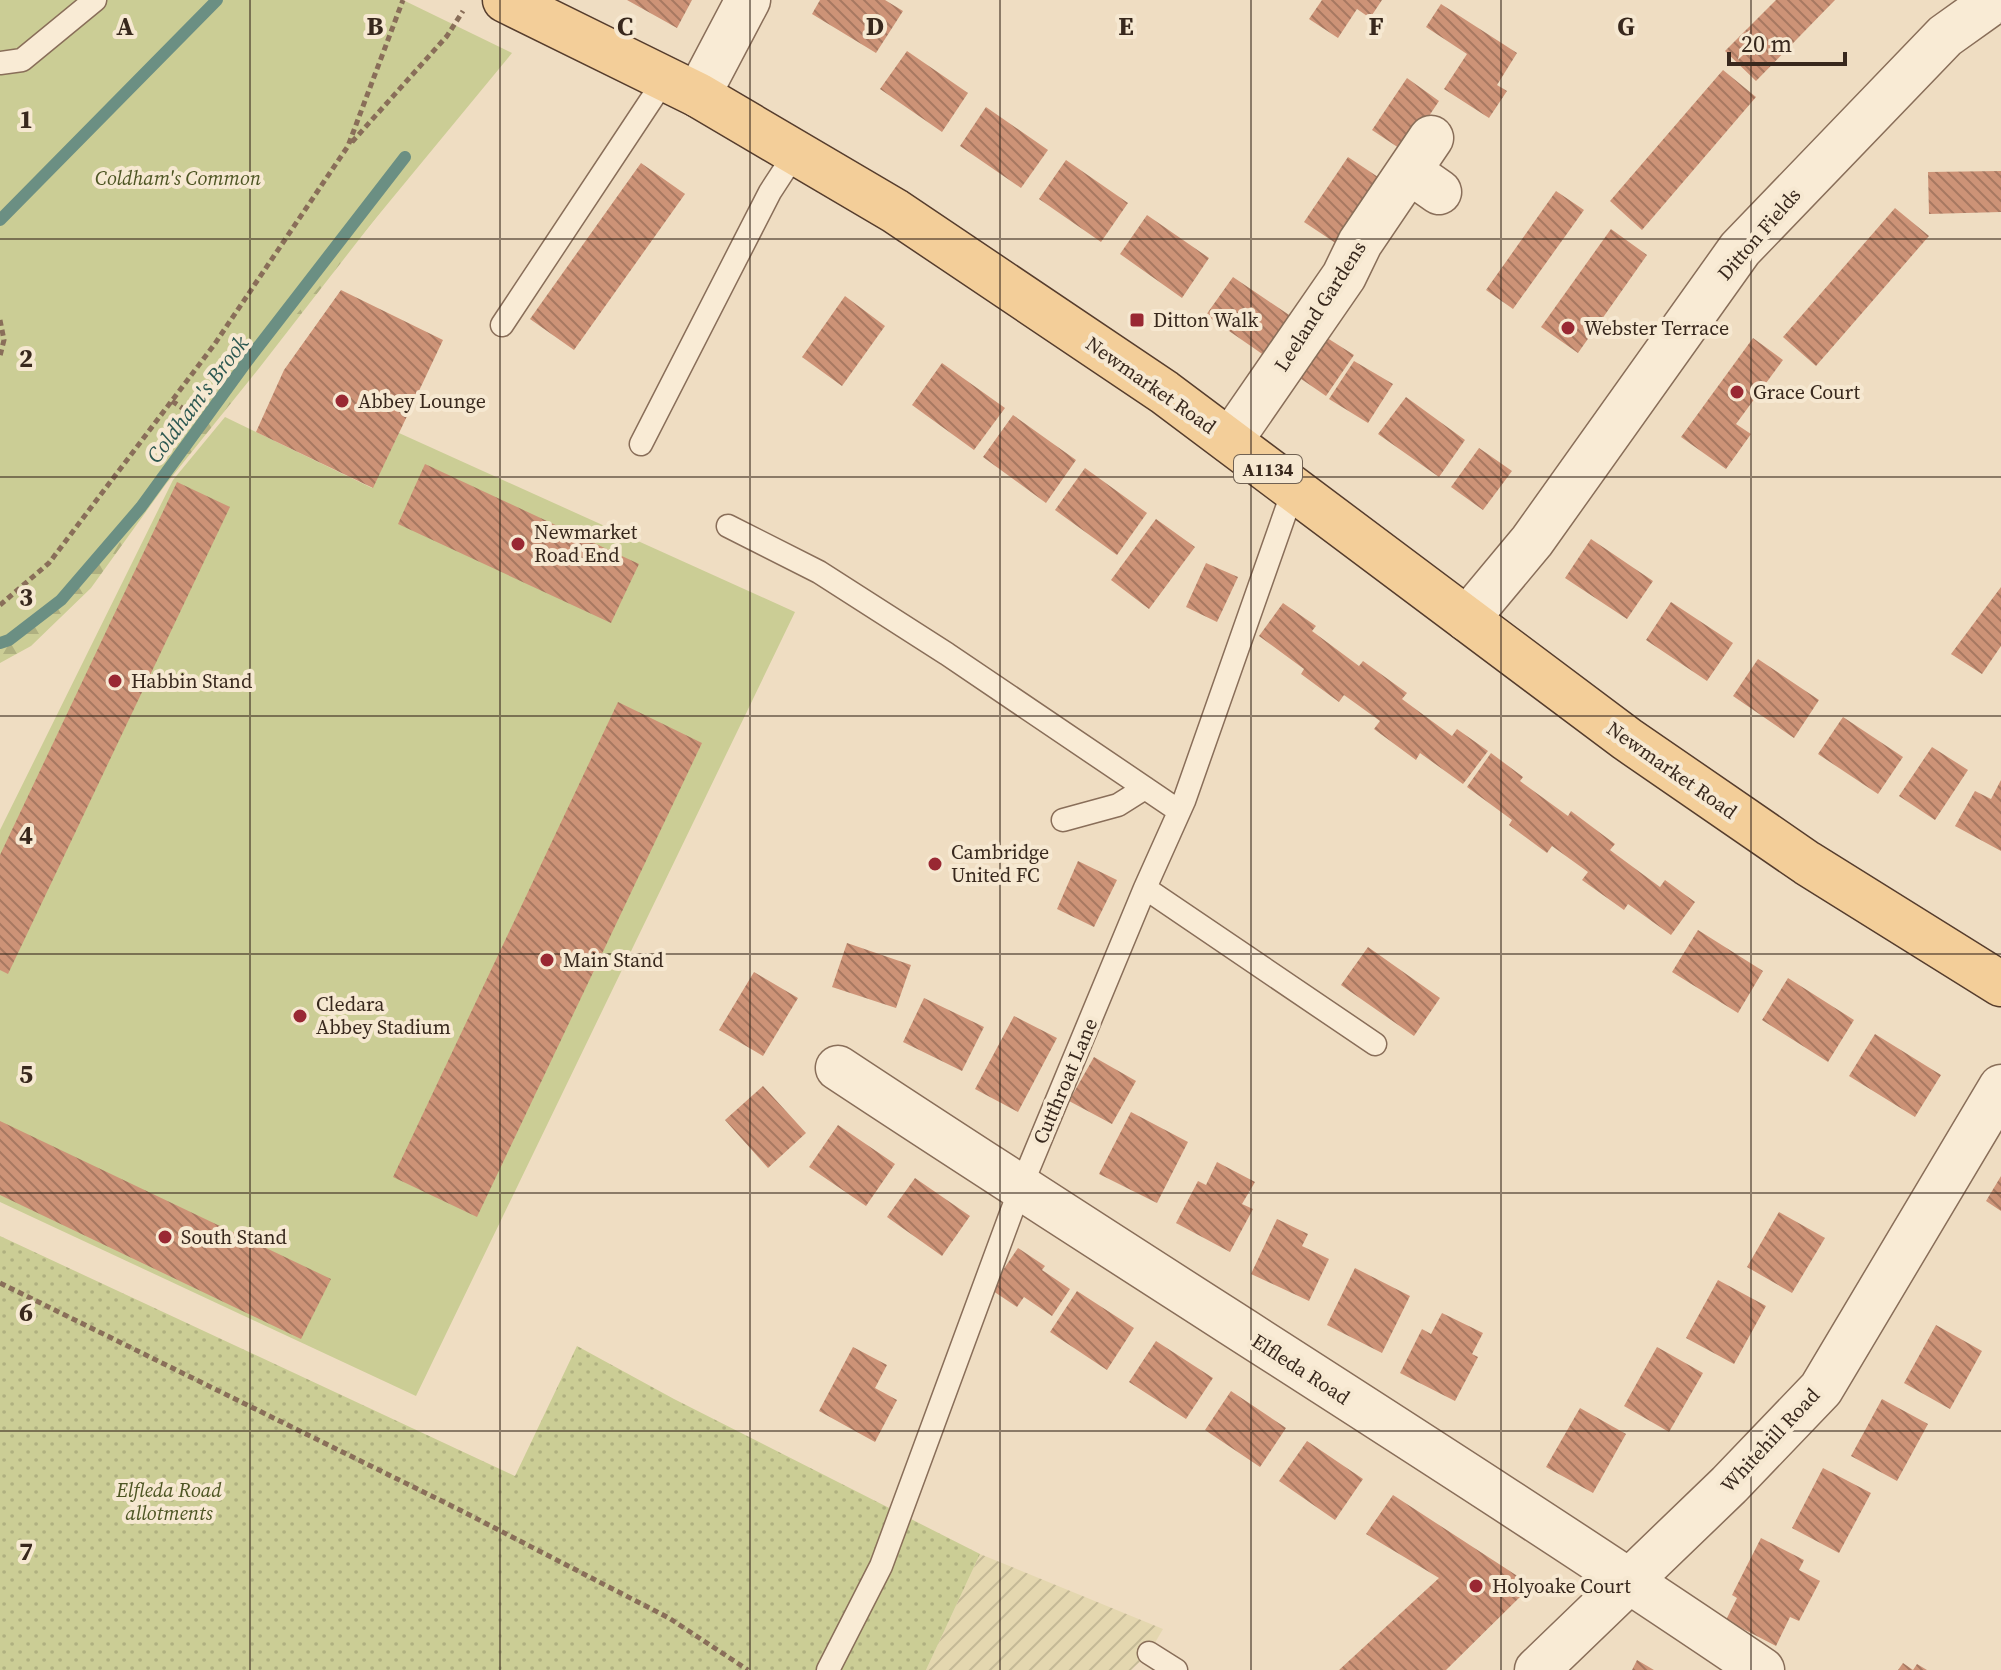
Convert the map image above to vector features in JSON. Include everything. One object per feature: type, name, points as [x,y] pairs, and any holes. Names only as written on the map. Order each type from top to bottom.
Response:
[{"type":"main road","name":"Newmarket Road","points":[[505,0],[681,87],[895,211],[1164,392],[1691,784],[1807,863],[2001,984]]},
{"type":"street","points":[[681,87],[748,0]]},
{"type":"street","name":"Ditton Fields","points":[[1467,619],[1532,541],[1740,249],[1945,36],[1994,1],[2001,0]]},
{"type":"street","name":"Leeland Gardens","points":[[1230,441],[1344,276],[1360,243],[1426,167]]},
{"type":"street","name":"Elfleda Road","points":[[838,1068],[1020,1189],[1631,1581],[1762,1670]]},
{"type":"street","name":"Whitehill Road","points":[[1537,1670],[1729,1485],[1821,1389],[2001,1087]]},
{"type":"lane","points":[[0,63],[22,60],[95,0]]},
{"type":"lane","points":[[502,325],[681,87]]},
{"type":"lane","points":[[641,444],[770,192],[796,152]]},
{"type":"lane","name":"Cutthroat Lane","points":[[828,1670],[881,1566],[1020,1189],[1179,811],[1294,488]]},
{"type":"lane","points":[[728,526],[819,572],[947,654],[1179,811]]},
{"type":"lane","points":[[1063,820],[1118,805],[1145,788]]},
{"type":"lane","points":[[1145,888],[1375,1044]]},
{"type":"lane","points":[[1149,1653],[1176,1670]]},
{"type":"path","points":[[348,146],[403,0]]},
{"type":"path","points":[[0,605],[49,563],[214,345],[348,146],[447,36],[463,11]]},
{"type":"path","points":[[0,320],[4,340],[0,356]]},
{"type":"path","points":[[172,401],[197,418]]},
{"type":"path","points":[[0,1283],[458,1509],[669,1618],[748,1670]]},
{"type":"shaded area","points":[[980,1554],[1163,1629],[1149,1653],[1131,1670],[926,1670]]},
{"type":"green space","name":"Coldham's Common","points":[[0,0],[403,0],[512,53],[61,600],[0,641]]},
{"type":"green space","points":[[420,161],[166,484],[91,588],[31,646],[0,663],[0,649],[11,644],[65,601],[147,503],[248,364]]},
{"type":"green space","name":"Cledara Abbey Stadium","points":[[225,417],[372,488],[399,433],[795,612],[416,1396],[0,1202],[0,830],[173,480]]},
{"type":"green space","name":"Elfleda Road allotments","points":[[0,1236],[515,1476],[577,1346],[674,1399],[980,1554],[926,1670],[0,1670]]},
{"type":"building","points":[[627,0],[692,0],[677,28]]},
{"type":"building","points":[[820,0],[885,0],[903,11],[876,53],[812,14]]},
{"type":"building","points":[[1322,0],[1382,0],[1370,18],[1357,9],[1338,38],[1309,19]]},
{"type":"building","points":[[1776,0],[1835,0],[1756,81],[1725,51]]},
{"type":"building","points":[[1441,4],[1517,53],[1497,85],[1507,91],[1489,118],[1444,89],[1467,54],[1426,27]]},
{"type":"building","points":[[907,51],[968,93],[942,132],[880,89]]},
{"type":"building","points":[[1723,70],[1756,97],[1642,230],[1610,201]]},
{"type":"building","points":[[1407,78],[1439,101],[1405,152],[1372,130]]},
{"type":"building","points":[[986,107],[1048,150],[1021,188],[960,146]]},
{"type":"building","points":[[1348,157],[1381,179],[1337,244],[1304,222]]},
{"type":"building","points":[[1066,160],[1128,203],[1101,242],[1039,199]]},
{"type":"building","points":[[641,163],[685,194],[574,350],[530,319]]},
{"type":"building","points":[[2001,171],[2001,212],[1929,214],[1928,172]]},
{"type":"building","points":[[1556,191],[1584,210],[1513,309],[1486,290]]},
{"type":"building","points":[[1895,208],[1929,236],[1816,366],[1783,337]]},
{"type":"building","points":[[1147,215],[1209,258],[1182,298],[1120,254]]},
{"type":"building","points":[[1611,229],[1647,255],[1578,353],[1541,327]]},
{"type":"building","points":[[1233,277],[1295,319],[1268,358],[1206,315]]},
{"type":"building","name":"Abbey Lounge","points":[[341,290],[443,340],[373,488],[256,432],[284,370]]},
{"type":"building","points":[[845,296],[885,326],[842,386],[802,357]]},
{"type":"building","points":[[1321,334],[1354,355],[1326,396],[1294,374]]},
{"type":"building","name":"Grace Court","points":[[1753,338],[1783,360],[1736,424],[1751,434],[1726,469],[1681,437]]},
{"type":"building","points":[[1354,361],[1393,384],[1368,423],[1329,399]]},
{"type":"building","points":[[942,363],[1005,408],[974,450],[912,405]]},
{"type":"building","points":[[1406,397],[1465,440],[1439,477],[1378,434]]},
{"type":"building","points":[[1013,415],[1076,460],[1046,503],[983,457]]},
{"type":"building","points":[[1479,448],[1512,471],[1483,510],[1451,487]]},
{"type":"building","name":"Newmarket Road End","points":[[425,464],[639,564],[611,623],[398,524]]},
{"type":"building","points":[[1085,468],[1147,513],[1117,555],[1055,510]]},
{"type":"building","name":"Habbin Stand","points":[[177,482],[230,507],[8,974],[0,970],[0,855]]},
{"type":"building","points":[[1156,519],[1195,547],[1149,609],[1111,580]]},
{"type":"building","points":[[1591,539],[1653,581],[1627,619],[1565,578]]},
{"type":"building","points":[[1206,563],[1238,577],[1217,622],[1186,607]]},
{"type":"building","points":[[2001,587],[2001,646],[1982,674],[1951,654]]},
{"type":"building","points":[[1671,602],[1733,643],[1707,681],[1646,640]]},
{"type":"building","points":[[1283,603],[1316,626],[1312,631],[1359,666],[1363,661],[1407,693],[1402,699],[1452,736],[1457,729],[1488,751],[1463,784],[1420,753],[1416,760],[1374,729],[1380,721],[1344,695],[1339,702],[1301,674],[1304,669],[1259,636]]},
{"type":"building","points":[[1758,659],[1819,700],[1794,738],[1733,696]]},
{"type":"building","name":"Main Stand","points":[[618,702],[702,743],[477,1217],[393,1177]]},
{"type":"building","points":[[1843,717],[1903,757],[1878,794],[1818,754]]},
{"type":"building","points":[[1932,747],[1968,770],[1935,820],[1899,796]]},
{"type":"building","points":[[1491,753],[1523,777],[1520,781],[1568,816],[1571,811],[1615,844],[1610,850],[1660,887],[1665,880],[1695,902],[1671,935],[1628,904],[1624,910],[1582,880],[1588,872],[1552,846],[1547,853],[1509,825],[1512,820],[1467,787]]},
{"type":"building","points":[[2001,780],[2001,851],[1955,826],[1975,791],[1991,799]]},
{"type":"building","points":[[1078,861],[1117,880],[1094,927],[1057,909]]},
{"type":"building","points":[[1698,930],[1763,971],[1738,1013],[1672,972]]},
{"type":"building","points":[[847,943],[911,965],[896,1008],[832,987]]},
{"type":"building","points":[[1368,947],[1440,998],[1414,1036],[1341,985]]},
{"type":"building","points":[[754,972],[798,998],[763,1056],[719,1030]]},
{"type":"building","points":[[1788,978],[1854,1020],[1828,1062],[1762,1020]]},
{"type":"building","points":[[924,998],[984,1027],[962,1071],[903,1042]]},
{"type":"building","points":[[1014,1016],[1057,1038],[1018,1112],[975,1089]]},
{"type":"building","points":[[1875,1034],[1941,1075],[1915,1117],[1849,1076]]},
{"type":"building","points":[[1094,1057],[1136,1081],[1112,1124],[1069,1101]]},
{"type":"building","points":[[763,1086],[806,1133],[768,1168],[725,1120]]},
{"type":"building","points":[[1131,1112],[1188,1142],[1157,1203],[1099,1174]]},
{"type":"building","name":"South Stand","points":[[0,1121],[331,1279],[301,1339],[0,1195]]},
{"type":"building","points":[[838,1125],[895,1164],[866,1206],[809,1167]]},
{"type":"building","points":[[1217,1162],[1255,1182],[1242,1204],[1253,1209],[1230,1252],[1176,1223],[1198,1181],[1206,1185]]},
{"type":"building","points":[[2001,1176],[2001,1211],[1986,1201]]},
{"type":"building","points":[[915,1178],[970,1216],[942,1256],[887,1217]]},
{"type":"building","points":[[1779,1212],[1825,1238],[1792,1293],[1747,1267]]},
{"type":"building","points":[[1277,1219],[1308,1234],[1302,1246],[1329,1259],[1309,1301],[1251,1274]]},
{"type":"building","points":[[1018,1248],[1045,1266],[1042,1270],[1070,1289],[1052,1316],[1024,1297],[1017,1307],[990,1289]]},
{"type":"building","points":[[1355,1268],[1410,1296],[1382,1353],[1327,1325]]},
{"type":"building","points":[[1718,1280],[1766,1306],[1734,1364],[1686,1338]]},
{"type":"building","points":[[1077,1291],[1134,1328],[1107,1370],[1050,1332]]},
{"type":"building","points":[[1442,1313],[1483,1333],[1472,1354],[1478,1357],[1455,1401],[1400,1373],[1422,1329],[1431,1334]]},
{"type":"building","points":[[1936,1325],[1982,1351],[1950,1409],[1904,1383]]},
{"type":"building","points":[[1156,1341],[1213,1378],[1186,1419],[1129,1382]]},
{"type":"building","points":[[853,1347],[887,1365],[875,1388],[897,1400],[875,1442],[819,1411]]},
{"type":"building","points":[[1657,1347],[1703,1373],[1669,1432],[1624,1406]]},
{"type":"building","points":[[1231,1391],[1286,1428],[1260,1467],[1205,1430]]},
{"type":"building","points":[[1882,1399],[1928,1424],[1897,1481],[1851,1456]]},
{"type":"building","points":[[1580,1408],[1626,1434],[1593,1493],[1546,1467]]},
{"type":"building","points":[[1307,1441],[1363,1479],[1335,1520],[1279,1481]]},
{"type":"building","points":[[1823,1468],[1871,1493],[1839,1553],[1792,1528]]},
{"type":"building","name":"Holyoake Court","points":[[1393,1495],[1522,1579],[1523,1594],[1446,1670],[1339,1670],[1439,1578],[1366,1534]]},
{"type":"building","points":[[1761,1538],[1804,1560],[1799,1570],[1820,1581],[1799,1621],[1790,1617],[1776,1646],[1726,1620],[1737,1598],[1732,1595]]},
{"type":"building","points":[[1637,1660],[1654,1670],[1632,1670]]},
{"type":"building","points":[[1903,1663],[1913,1670],[1898,1670]]},
{"type":"building","points":[[1917,1664],[1927,1670],[1913,1670]]},
{"type":"waterway","points":[[0,220],[217,0]]},
{"type":"waterway","name":"Coldham's Brook","points":[[0,643],[9,640],[61,600],[141,507],[248,360],[405,157]]},
{"type":"place","name":"Ditton Walk","points":[[1137,320]]},
{"type":"place","name":"Webster Terrace","points":[[1568,328]]},
{"type":"place","name":"Grace Court","points":[[1737,392]]},
{"type":"place","name":"Abbey Lounge","points":[[342,401]]},
{"type":"place","name":"Newmarket Road End","points":[[518,544]]},
{"type":"place","name":"Habbin Stand","points":[[115,681]]},
{"type":"place","name":"Cambridge United FC","points":[[935,864]]},
{"type":"place","name":"Main Stand","points":[[547,960]]},
{"type":"place","name":"Cledara Abbey Stadium","points":[[300,1016]]},
{"type":"place","name":"South Stand","points":[[165,1237]]},
{"type":"place","name":"Holyoake Court","points":[[1476,1586]]}]
